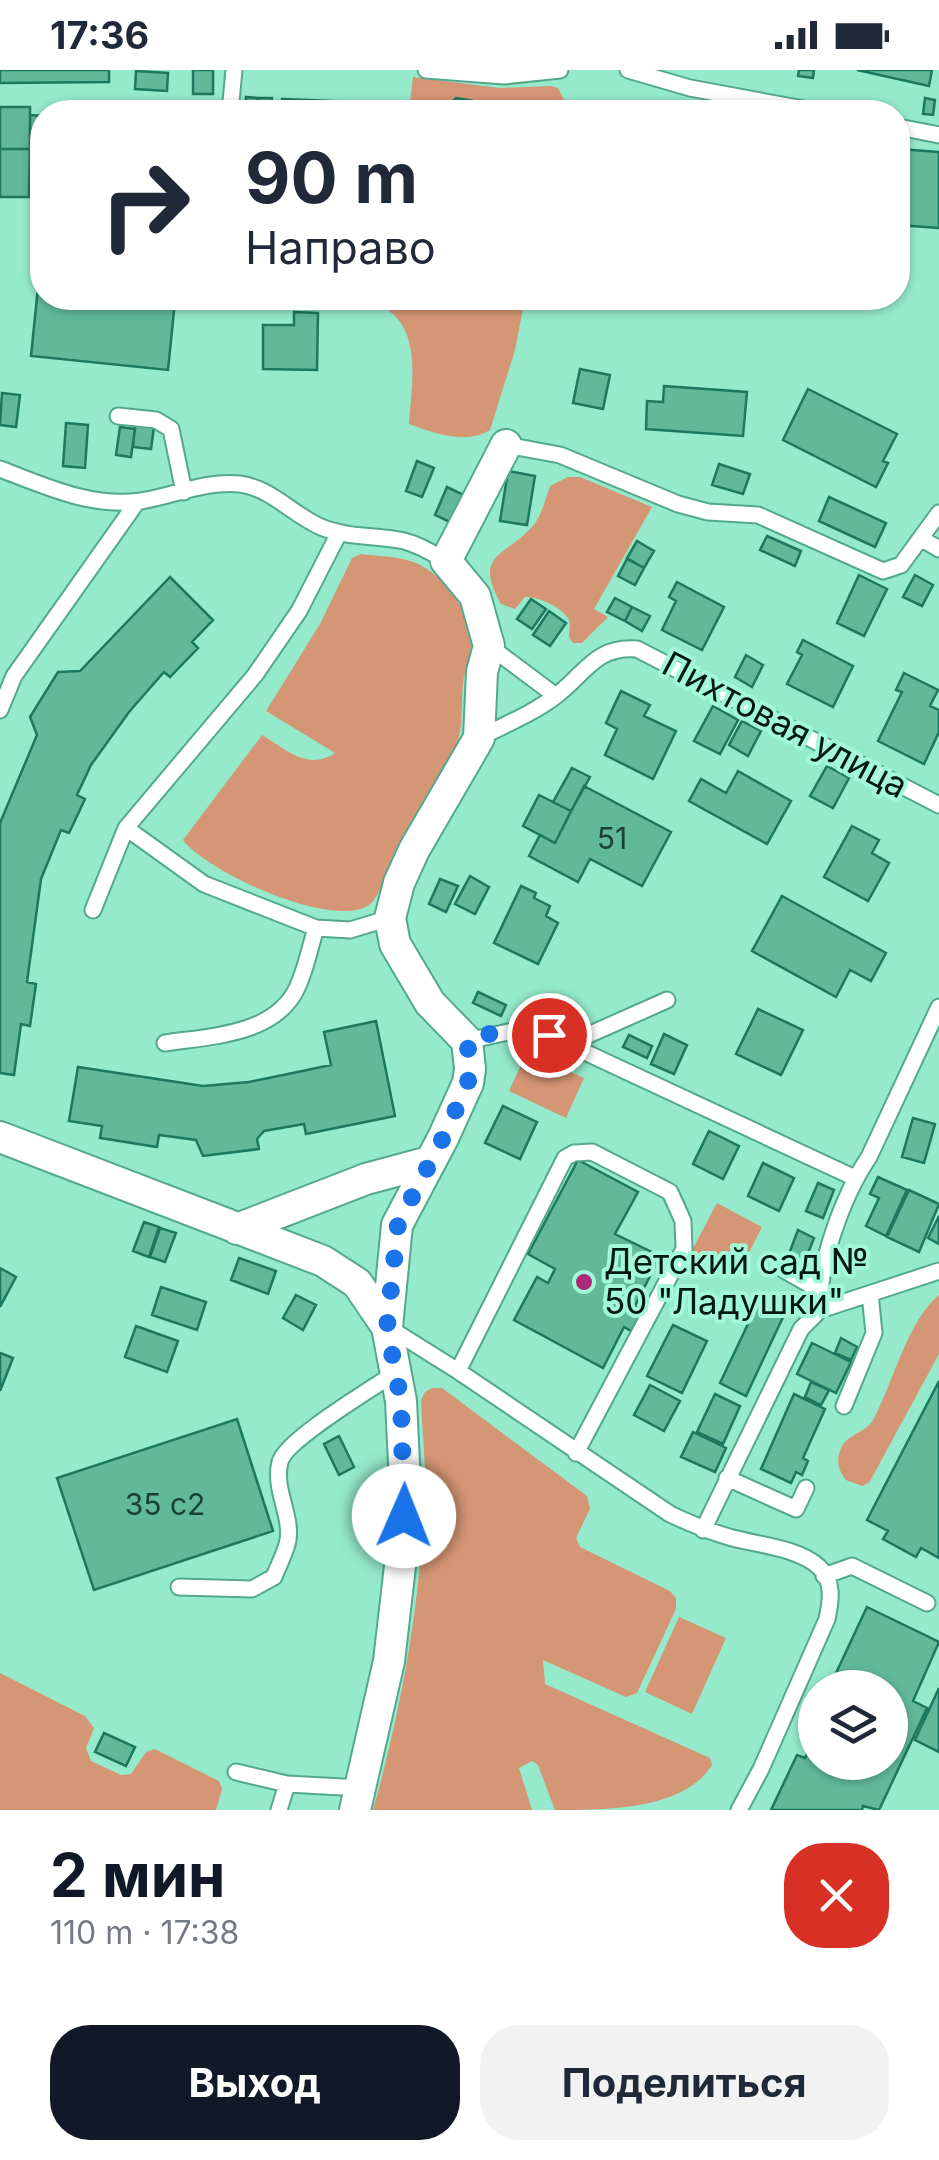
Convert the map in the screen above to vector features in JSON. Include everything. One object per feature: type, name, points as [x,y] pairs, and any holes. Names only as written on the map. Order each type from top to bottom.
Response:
[{"type":"street","points":[[358,1799],[389,1661],[402,1548],[405,1484],[398,1372],[387,1327],[398,1224],[468,1083],[470,1056],[466,1041],[430,1003],[395,944],[390,918],[414,850],[478,738],[482,672],[488,646],[475,596],[446,561],[506,445]]},
{"type":"street","points":[[0,1136],[323,1261],[357,1284],[387,1327]]},
{"type":"street","points":[[237,1228],[366,1179],[429,1162]]},
{"type":"lane","points":[[231,100],[234,70]]},
{"type":"lane","points":[[426,70],[504,76],[560,70]]},
{"type":"lane","points":[[628,70],[690,88],[755,100]]},
{"type":"lane","points":[[910,129],[939,134]]},
{"type":"lane","points":[[118,416],[156,420],[170,429],[184,492]]},
{"type":"lane","points":[[506,445],[560,455],[678,504],[708,512],[758,516],[883,571],[901,565],[939,513]]},
{"type":"lane","points":[[0,469],[81,498],[137,502],[218,484],[256,488],[300,516],[339,533],[402,540],[446,561]]},
{"type":"lane","points":[[0,710],[14,676],[137,502]]},
{"type":"lane","points":[[93,910],[126,828],[255,675],[299,611],[339,533]]},
{"type":"lane","points":[[922,539],[939,549]]},
{"type":"lane","points":[[488,646],[556,696]]},
{"type":"lane","name":"Пихтовая улица","points":[[478,738],[556,696],[589,663],[611,650],[637,649],[939,805]]},
{"type":"lane","points":[[126,828],[204,884],[316,928],[350,930],[390,918]]},
{"type":"lane","points":[[166,1043],[220,1034],[274,1016],[288,1004],[298,986],[316,928]]},
{"type":"lane","points":[[568,1044],[667,1000]]},
{"type":"lane","points":[[820,1310],[819,1290],[855,1178],[869,1157],[939,1008]]},
{"type":"lane","points":[[466,1041],[531,1027],[855,1178]]},
{"type":"lane","points":[[458,1371],[565,1158],[582,1152],[598,1154],[670,1192],[683,1221],[684,1250],[576,1453]]},
{"type":"lane","points":[[784,1270],[819,1290]]},
{"type":"lane","points":[[703,1530],[801,1329],[820,1310],[939,1271]]},
{"type":"lane","points":[[844,1406],[874,1333],[870,1294]]},
{"type":"lane","points":[[387,1327],[670,1514],[703,1530],[792,1554],[818,1567],[832,1598],[826,1619],[761,1769],[739,1810]]},
{"type":"lane","points":[[180,1587],[252,1589],[274,1577],[289,1539],[280,1491],[280,1460],[290,1446],[311,1430],[398,1372]]},
{"type":"lane","points":[[727,1478],[796,1509],[806,1488]]},
{"type":"lane","points":[[824,1576],[852,1566],[927,1603]]},
{"type":"lane","points":[[236,1772],[358,1799]]},
{"type":"lane","points":[[279,1810],[287,1784]]},
{"type":"shaded area","points":[[413,77],[499,88],[551,86],[558,88],[564,100],[410,100]]},
{"type":"shaded area","points":[[387,310],[523,310],[515,350],[490,430],[460,437],[409,424],[411,352],[408,338]]},
{"type":"shaded area","points":[[568,477],[580,477],[652,507],[594,609],[608,617],[582,643],[573,643],[569,620],[550,604],[525,597],[515,609],[501,604],[490,575],[495,558],[537,520],[550,486]]},
{"type":"shaded area","points":[[361,554],[407,560],[432,572],[460,605],[470,632],[471,651],[455,747],[403,837],[379,893],[369,905],[351,911],[328,910],[300,904],[243,881],[196,853],[183,840],[262,735],[307,759],[335,753],[266,711],[320,624],[352,558]]},
{"type":"shaded area","points":[[527,1052],[584,1078],[566,1118],[509,1091]]},
{"type":"shaded area","points":[[717,1203],[762,1227],[737,1276],[691,1252]]},
{"type":"shaded area","points":[[939,1295],[939,1354],[869,1483],[862,1486],[846,1480],[838,1463],[843,1445],[873,1420],[909,1336]]},
{"type":"shaded area","points":[[432,1388],[442,1388],[587,1496],[590,1509],[576,1538],[580,1547],[670,1591],[676,1598],[676,1609],[637,1693],[626,1697],[543,1660],[545,1684],[710,1758],[712,1765],[683,1791],[620,1808],[555,1810],[538,1765],[532,1761],[519,1768],[532,1810],[373,1810],[393,1732],[414,1613],[425,1492],[421,1400]]},
{"type":"shaded area","points":[[679,1617],[726,1638],[692,1714],[645,1692]]},
{"type":"shaded area","points":[[0,1673],[85,1716],[94,1728],[86,1748],[91,1761],[121,1775],[131,1774],[146,1752],[155,1749],[219,1781],[222,1789],[216,1810],[0,1810]]},
{"type":"building","points":[[0,70],[109,70],[109,82],[0,83]]},
{"type":"building","points":[[193,70],[213,70],[213,94],[193,94]]},
{"type":"building","points":[[799,70],[814,70],[813,78],[798,76]]},
{"type":"building","points":[[857,70],[932,70],[929,86]]},
{"type":"building","points":[[136,71],[168,73],[167,91],[135,89]]},
{"type":"building","points":[[925,98],[935,100],[933,115],[923,114]]},
{"type":"building","points":[[0,107],[30,107],[30,149],[0,149]]},
{"type":"building","points":[[0,149],[30,149],[29,197],[0,197]]},
{"type":"building","points":[[910,150],[939,152],[939,228],[910,226]]},
{"type":"building","points":[[36,310],[174,310],[168,370],[31,356]]},
{"type":"building","points":[[294,312],[318,313],[317,370],[263,369],[263,325],[294,325]]},
{"type":"building","points":[[580,369],[610,375],[603,409],[573,403]]},
{"type":"building","points":[[664,386],[747,392],[743,436],[646,429],[647,401],[663,402]]},
{"type":"building","points":[[808,389],[897,434],[883,461],[888,463],[876,487],[783,440]]},
{"type":"building","points":[[2,393],[20,395],[16,427],[0,425]]},
{"type":"building","points":[[66,423],[88,425],[85,468],[63,466]]},
{"type":"building","points":[[135,425],[154,427],[151,449],[133,447]]},
{"type":"building","points":[[120,427],[135,429],[131,457],[116,455]]},
{"type":"building","points":[[417,461],[434,468],[422,497],[406,491]]},
{"type":"building","points":[[719,464],[750,474],[743,494],[712,485]]},
{"type":"building","points":[[508,471],[535,476],[527,525],[500,521]]},
{"type":"building","points":[[447,487],[466,496],[454,524],[435,515]]},
{"type":"building","points":[[829,497],[886,523],[875,547],[819,521]]},
{"type":"building","points":[[767,536],[801,551],[795,566],[760,550]]},
{"type":"building","points":[[637,541],[654,551],[644,568],[627,558]]},
{"type":"building","points":[[627,559],[644,568],[635,585],[618,576]]},
{"type":"building","points":[[859,575],[887,589],[864,636],[837,623]]},
{"type":"building","points":[[915,575],[933,585],[922,606],[903,597]]},
{"type":"building","points":[[170,577],[213,620],[192,642],[198,648],[170,677],[164,672],[91,765],[77,795],[85,799],[69,833],[61,830],[41,879],[27,982],[36,984],[30,1026],[21,1024],[14,1075],[0,1073],[0,823],[37,735],[30,717],[58,672],[80,671]]},
{"type":"building","points":[[677,582],[724,607],[702,650],[662,630],[676,601],[669,597]]},
{"type":"building","points":[[615,598],[632,607],[625,621],[607,612]]},
{"type":"building","points":[[531,599],[546,609],[532,629],[517,619]]},
{"type":"building","points":[[632,607],[650,616],[642,631],[625,621]]},
{"type":"building","points":[[549,611],[566,623],[550,646],[533,635]]},
{"type":"building","points":[[803,640],[853,666],[833,707],[787,684],[802,655],[797,652]]},
{"type":"building","points":[[746,655],[763,665],[752,687],[735,677]]},
{"type":"building","points":[[904,673],[938,690],[930,706],[939,710],[939,732],[924,764],[878,741],[902,692],[896,690]]},
{"type":"building","points":[[621,691],[650,705],[644,716],[676,731],[653,779],[605,755],[617,729],[606,723]]},
{"type":"building","points":[[713,706],[738,720],[720,754],[694,741]]},
{"type":"building","points":[[742,721],[761,731],[748,756],[729,745]]},
{"type":"building","points":[[827,766],[849,778],[833,808],[810,796]]},
{"type":"building","points":[[572,768],[590,777],[571,811],[553,802]]},
{"type":"building","points":[[738,771],[791,801],[767,844],[689,801],[701,779],[726,793]]},
{"type":"building","points":[[584,786],[671,832],[642,886],[590,859],[578,882],[529,856],[540,835],[555,843]]},
{"type":"building","points":[[539,795],[571,811],[555,843],[523,826]]},
{"type":"building","points":[[852,826],[879,840],[872,853],[889,863],[868,901],[824,877]]},
{"type":"building","points":[[470,876],[489,887],[475,914],[455,904]]},
{"type":"building","points":[[440,879],[458,886],[446,912],[429,904]]},
{"type":"building","points":[[521,886],[550,906],[546,916],[558,923],[538,964],[494,943]]},
{"type":"building","points":[[782,896],[886,953],[871,981],[850,970],[836,997],[752,951]]},
{"type":"building","points":[[478,992],[506,1005],[501,1016],[473,1003]]},
{"type":"building","points":[[758,1009],[803,1030],[781,1075],[736,1054]]},
{"type":"building","points":[[376,1021],[395,1116],[306,1134],[304,1124],[264,1131],[257,1139],[259,1149],[203,1156],[196,1140],[159,1135],[157,1147],[100,1138],[102,1126],[69,1121],[78,1067],[203,1086],[249,1082],[331,1065],[324,1032]]},
{"type":"building","points":[[664,1034],[687,1045],[674,1074],[651,1064]]},
{"type":"building","points":[[629,1035],[652,1046],[647,1058],[623,1047]]},
{"type":"building","points":[[503,1106],[537,1122],[520,1159],[485,1143]]},
{"type":"building","points":[[913,1118],[935,1124],[924,1163],[902,1157]]},
{"type":"building","points":[[709,1131],[739,1146],[723,1179],[693,1164]]},
{"type":"building","points":[[578,1160],[638,1192],[615,1234],[660,1256],[635,1306],[642,1310],[637,1321],[631,1331],[624,1327],[603,1368],[514,1320],[537,1277],[548,1283],[555,1269],[528,1254]]},
{"type":"building","points":[[763,1163],[794,1178],[779,1211],[748,1196]]},
{"type":"building","points":[[878,1177],[907,1190],[886,1236],[866,1226],[879,1198],[870,1194]]},
{"type":"building","points":[[818,1183],[834,1190],[823,1218],[806,1211]]},
{"type":"building","points":[[909,1190],[939,1204],[919,1252],[887,1237]]},
{"type":"building","points":[[939,1216],[939,1244],[928,1238]]},
{"type":"building","points":[[144,1222],[159,1227],[149,1257],[133,1251]]},
{"type":"building","points":[[160,1228],[176,1233],[165,1262],[150,1257]]},
{"type":"building","points":[[798,1230],[814,1238],[803,1266],[787,1259]]},
{"type":"building","points":[[239,1258],[276,1271],[268,1294],[231,1280]]},
{"type":"building","points":[[0,1268],[16,1277],[0,1307]]},
{"type":"building","points":[[161,1287],[206,1302],[197,1330],[152,1315]]},
{"type":"building","points":[[296,1295],[316,1305],[303,1330],[283,1318]]},
{"type":"building","points":[[758,1303],[784,1315],[746,1396],[720,1383]]},
{"type":"building","points":[[673,1325],[707,1341],[682,1393],[647,1376]]},
{"type":"building","points":[[136,1326],[178,1341],[167,1372],[125,1357]]},
{"type":"building","points":[[841,1338],[857,1347],[851,1360],[835,1353]]},
{"type":"building","points":[[812,1343],[851,1362],[836,1393],[797,1374]]},
{"type":"building","points":[[0,1353],[13,1358],[0,1391]]},
{"type":"building","points":[[939,1381],[939,1558],[921,1548],[916,1557],[883,1539],[888,1531],[867,1520]]},
{"type":"building","points":[[811,1382],[829,1390],[821,1405],[805,1397]]},
{"type":"building","points":[[650,1385],[680,1401],[664,1431],[634,1415]]},
{"type":"building","points":[[715,1394],[740,1406],[723,1444],[697,1432]]},
{"type":"building","points":[[794,1394],[825,1409],[803,1458],[808,1461],[802,1475],[796,1472],[791,1483],[761,1469]]},
{"type":"building","points":[[237,1419],[273,1531],[94,1590],[57,1478]]},
{"type":"building","points":[[693,1432],[726,1448],[715,1472],[681,1457]]},
{"type":"building","points":[[339,1436],[354,1467],[339,1475],[324,1444]]},
{"type":"building","points":[[867,1607],[939,1642],[913,1701],[927,1708],[908,1748],[908,1670],[837,1670]]},
{"type":"building","points":[[939,1688],[939,1752],[915,1740]]},
{"type":"building","points":[[104,1733],[135,1747],[126,1766],[95,1752]]},
{"type":"building","points":[[797,1755],[798,1780],[893,1780],[879,1810],[863,1806],[862,1810],[771,1810]]},
{"type":"place","name":"Детский сад № 50 \"Ладушки\"","points":[[584,1282]]},
{"type":"route","points":[[404,1516],[401,1401],[387,1327],[401,1214],[468,1083],[470,1056],[466,1041],[517,1028],[531,1027],[549,1035]]}]
